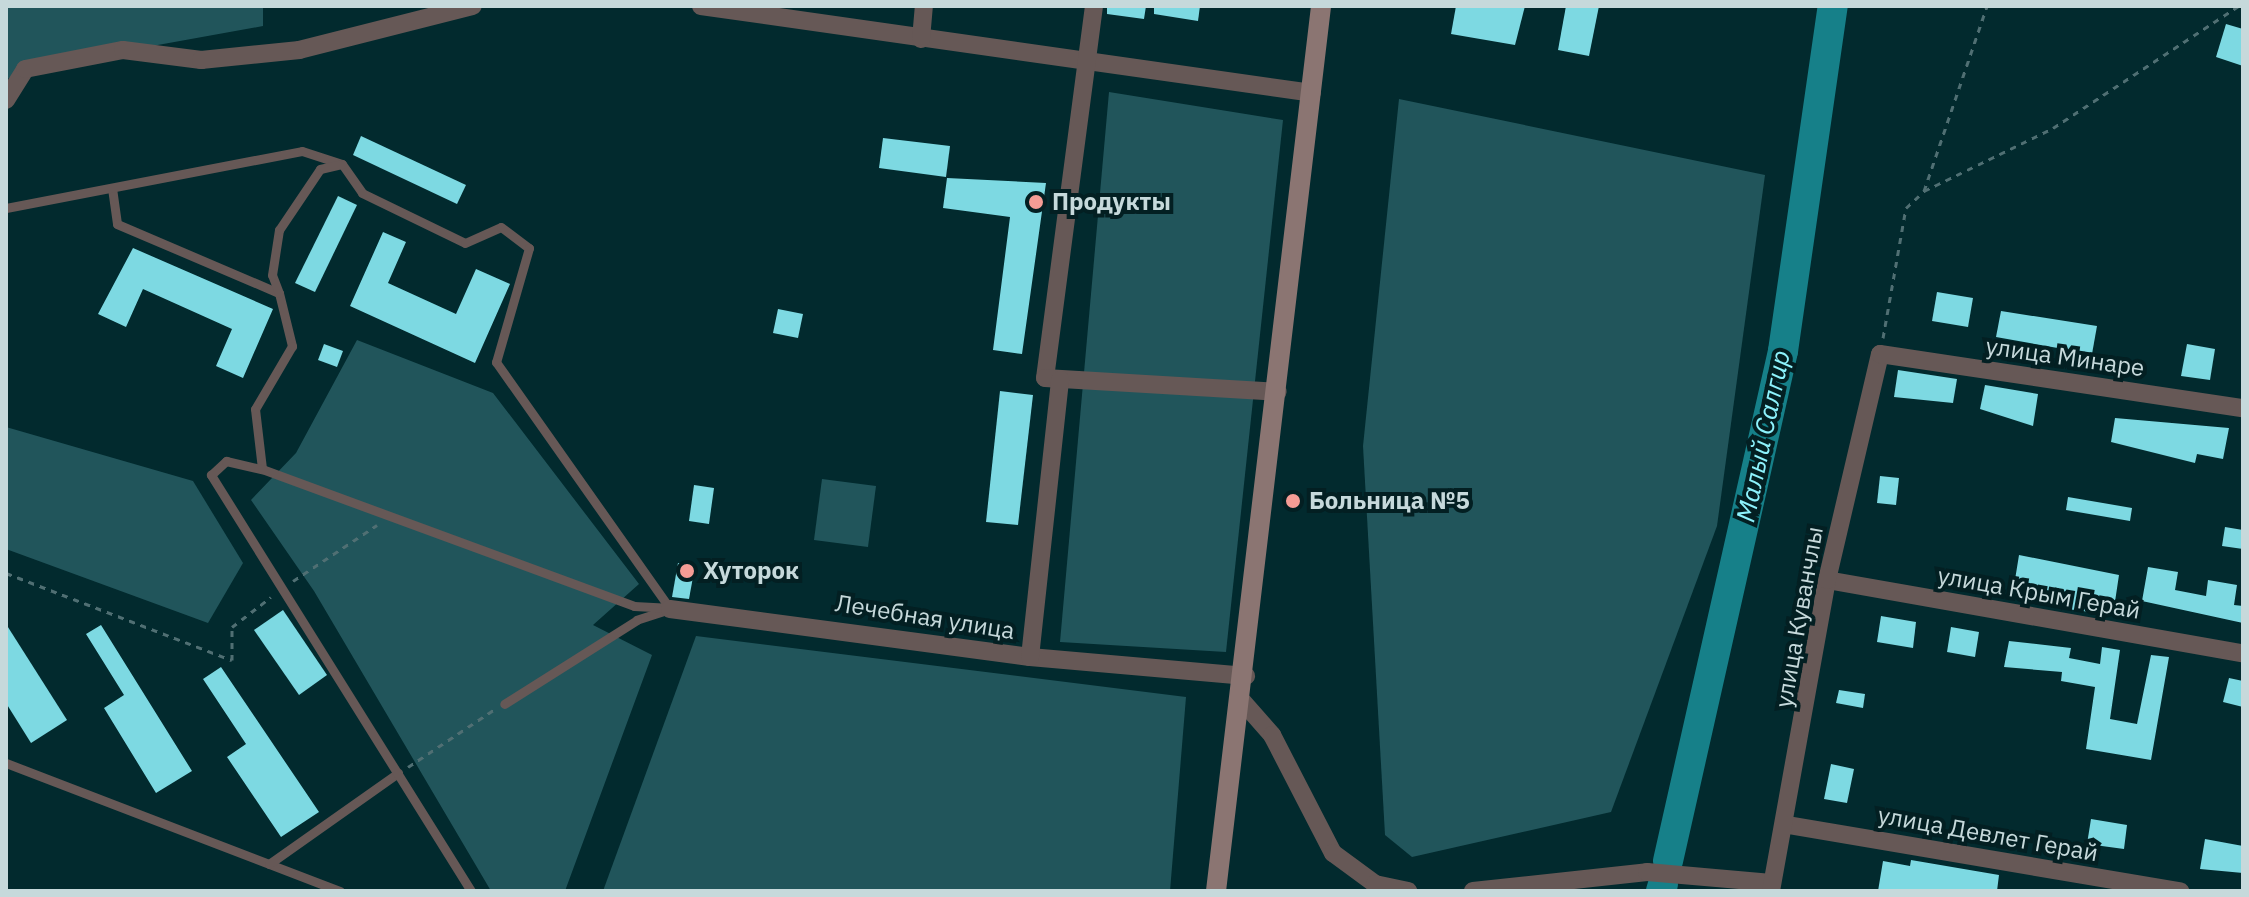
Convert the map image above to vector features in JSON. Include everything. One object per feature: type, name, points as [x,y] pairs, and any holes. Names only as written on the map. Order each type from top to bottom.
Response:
[{"type":"main road","points":[[1216,891],[1243,702],[1321,6]]},
{"type":"street","points":[[6,100],[25,69],[123,50],[201,60],[299,50],[473,6]]},
{"type":"street","points":[[701,6],[1312,93]]},
{"type":"street","points":[[921,39],[924,6]]},
{"type":"street","name":"Лечебная улица","points":[[1030,657],[1053,379],[1094,6]]},
{"type":"street","name":"улица Минаре","points":[[1880,354],[2243,408]]},
{"type":"street","name":"улица Куванчлы","points":[[1772,887],[1788,825],[1827,580],[1872,366],[1880,354]]},
{"type":"street","points":[[1053,379],[1278,392]]},
{"type":"street","name":"улица Крым Герай","points":[[1827,580],[2243,653]]},
{"type":"street","name":"Лечебная улица","points":[[670,609],[1030,657],[1246,676]]},
{"type":"street","points":[[1243,702],[1272,735],[1333,853],[1375,884],[1408,891]]},
{"type":"street","name":"улица Девлет Герай","points":[[1788,825],[2180,891]]},
{"type":"street","points":[[1483,891],[1647,872],[1772,887]]},
{"type":"lane","points":[[6,208],[302,151],[342,164],[362,193],[465,243],[501,227],[529,248],[496,362],[670,609]]},
{"type":"lane","points":[[262,469],[255,409],[292,346],[272,275],[279,230],[320,169],[342,164]]},
{"type":"lane","points":[[112,188],[117,224],[279,293]]},
{"type":"lane","points":[[471,891],[211,475],[226,461],[262,469],[634,606],[670,609]]},
{"type":"lane","points":[[504,704],[637,620],[670,609]]},
{"type":"lane","points":[[6,763],[340,891]]},
{"type":"lane","points":[[269,864],[398,773]]},
{"type":"path","points":[[1924,191],[1987,6]]},
{"type":"path","points":[[1880,354],[1906,208],[1924,191],[2053,128],[2239,6]]},
{"type":"path","points":[[6,573],[232,660],[232,627],[282,588],[390,516]]},
{"type":"path","points":[[398,773],[504,704]]},
{"type":"shaded area","points":[[6,6],[263,6],[263,26],[25,69],[6,80]]},
{"type":"shaded area","points":[[1109,92],[1283,120],[1226,652],[1060,642]]},
{"type":"shaded area","points":[[1399,99],[1765,175],[1717,526],[1611,812],[1412,857],[1385,835],[1363,446]]},
{"type":"shaded area","points":[[357,340],[493,393],[639,584],[593,625],[652,655],[565,891],[491,891],[314,591],[251,500],[296,453]]},
{"type":"shaded area","points":[[6,427],[193,481],[243,563],[208,623],[6,549]]},
{"type":"shaded area","points":[[822,479],[876,486],[868,547],[814,540]]},
{"type":"shaded area","points":[[696,636],[1186,697],[1170,891],[603,891]]},
{"type":"building","points":[[1107,6],[1146,6],[1144,19],[1107,14]]},
{"type":"building","points":[[1154,6],[1200,6],[1198,21],[1154,14]]},
{"type":"building","points":[[1456,6],[1525,6],[1515,45],[1451,34]]},
{"type":"building","points":[[1566,6],[1599,6],[1589,56],[1558,50]]},
{"type":"building","points":[[2226,24],[2243,29],[2243,66],[2216,57]]},
{"type":"building","points":[[361,136],[466,185],[457,204],[353,155]]},
{"type":"building","points":[[883,138],[950,146],[946,177],[879,168]]},
{"type":"building","points":[[947,178],[1046,183],[1022,354],[993,350],[1010,217],[943,208]]},
{"type":"building","points":[[338,196],[357,205],[315,292],[295,283]]},
{"type":"building","points":[[383,232],[406,242],[388,283],[456,314],[476,269],[510,284],[475,363],[350,306]]},
{"type":"building","points":[[133,248],[273,309],[243,378],[216,366],[232,329],[143,289],[126,327],[98,314]]},
{"type":"building","points":[[1937,292],[1973,298],[1968,327],[1932,321]]},
{"type":"building","points":[[778,309],[803,314],[798,338],[773,333]]},
{"type":"building","points":[[2001,311],[2097,326],[2092,354],[1996,337]]},
{"type":"building","points":[[324,344],[343,351],[337,367],[318,360]]},
{"type":"building","points":[[2187,344],[2215,349],[2210,380],[2181,376]]},
{"type":"building","points":[[1898,370],[1957,379],[1953,403],[1894,397]]},
{"type":"building","points":[[1985,385],[2038,394],[2033,426],[1980,409]]},
{"type":"building","points":[[1000,391],[1033,395],[1018,525],[986,522]]},
{"type":"building","points":[[2115,418],[2229,428],[2223,459],[2197,454],[2195,463],[2111,442]]},
{"type":"building","points":[[1880,476],[1899,478],[1896,505],[1877,503]]},
{"type":"building","points":[[694,485],[714,488],[709,524],[689,521]]},
{"type":"building","points":[[2068,497],[2132,508],[2130,521],[2066,510]]},
{"type":"building","points":[[2225,527],[2243,530],[2243,549],[2222,546]]},
{"type":"building","points":[[2019,555],[2119,575],[2113,615],[2052,607],[2054,591],[2014,586]]},
{"type":"building","points":[[678,563],[695,566],[689,599],[672,597]]},
{"type":"building","points":[[2148,567],[2178,572],[2175,590],[2206,596],[2208,580],[2237,585],[2234,605],[2243,606],[2243,623],[2142,601]]},
{"type":"building","points":[[283,610],[327,675],[299,695],[254,630]]},
{"type":"building","points":[[1881,616],[1916,622],[1913,648],[1877,642]]},
{"type":"building","points":[[6,624],[67,720],[31,743],[6,703]]},
{"type":"building","points":[[101,625],[192,771],[156,793],[104,708],[124,695],[86,634]]},
{"type":"building","points":[[1951,627],[1979,632],[1975,657],[1947,652]]},
{"type":"building","points":[[2009,641],[2071,648],[2069,658],[2100,664],[2102,647],[2120,650],[2110,719],[2137,724],[2151,655],[2169,657],[2151,760],[2086,749],[2095,687],[2061,681],[2062,672],[2004,667]]},
{"type":"building","points":[[221,667],[319,812],[281,837],[227,757],[246,744],[203,679]]},
{"type":"building","points":[[2229,678],[2243,681],[2243,707],[2223,702]]},
{"type":"building","points":[[1839,690],[1865,694],[1863,708],[1836,703]]},
{"type":"building","points":[[1831,764],[1854,769],[1847,803],[1824,799]]},
{"type":"building","points":[[2091,819],[2127,825],[2124,849],[2087,844]]},
{"type":"building","points":[[2205,839],[2243,846],[2243,873],[2200,869]]},
{"type":"building","points":[[1911,860],[1999,875],[1997,891],[1878,891],[1883,861],[1910,866]]},
{"type":"waterway","name":"Малый Салгир","points":[[1668,861],[1783,351],[1833,6]]},
{"type":"waterway","name":"Малый Салгир","points":[[1661,891],[1663,884]]},
{"type":"place","name":"Продукты","points":[[1036,202]]},
{"type":"place","name":"Больница №5","points":[[1293,501]]},
{"type":"place","name":"Хуторок","points":[[687,571]]}]
